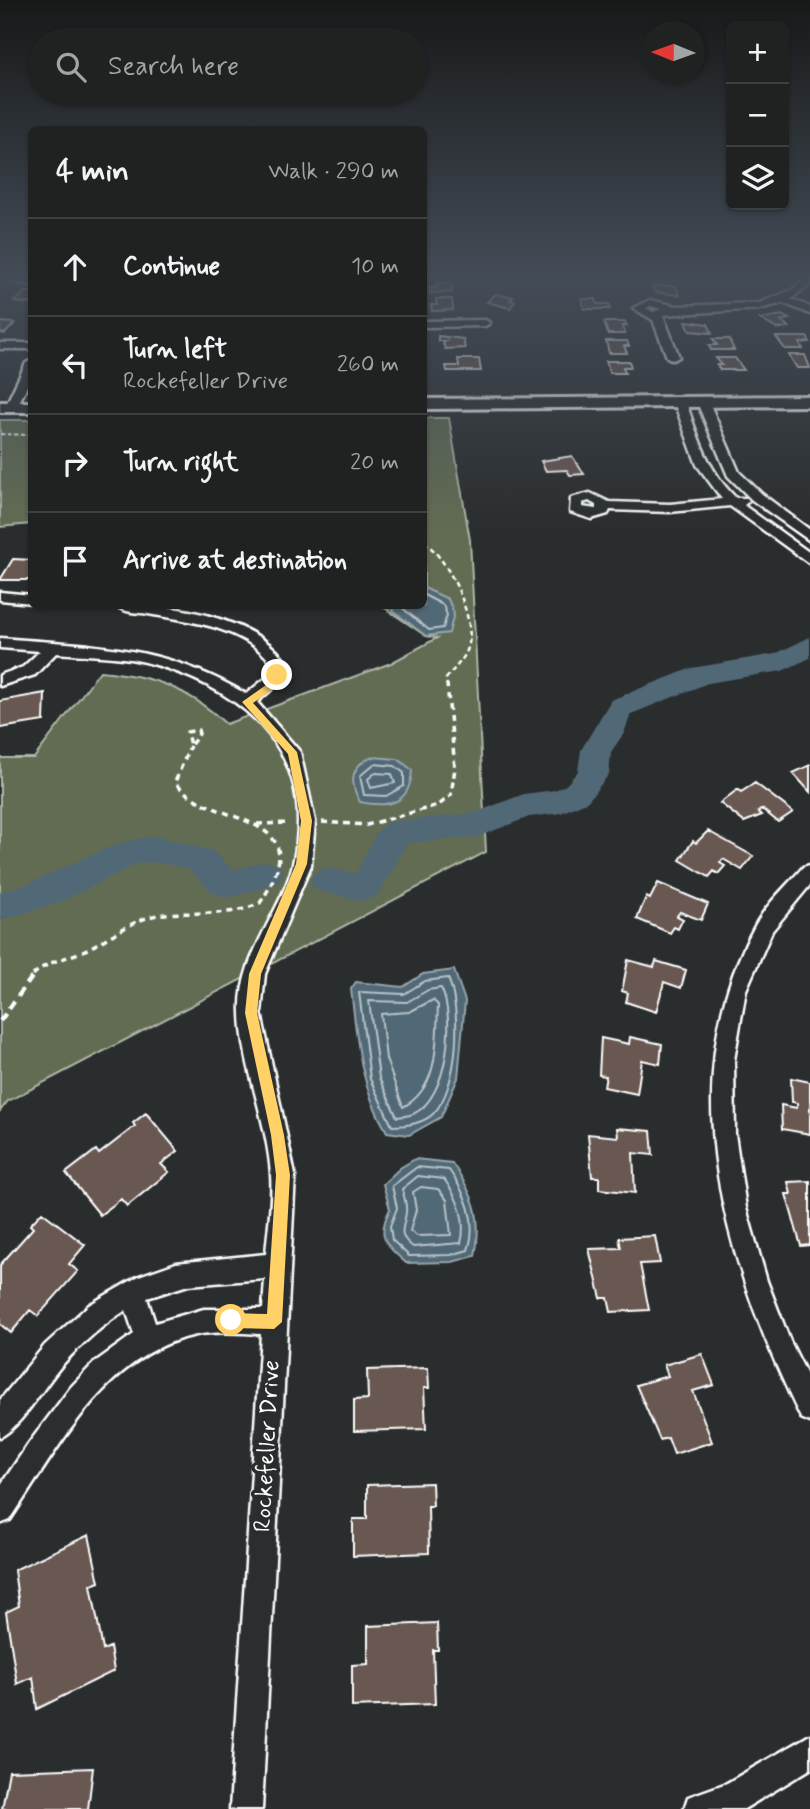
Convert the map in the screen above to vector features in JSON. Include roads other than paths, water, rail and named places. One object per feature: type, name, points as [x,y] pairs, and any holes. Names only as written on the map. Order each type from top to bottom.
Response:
[{"type":"main road","points":[[427,404],[810,401]]},
{"type":"main road","points":[[6,407],[28,407]]},
{"type":"street","points":[[6,407],[28,370]]},
{"type":"street","points":[[680,402],[706,471],[736,503],[810,560]]},
{"type":"street","points":[[703,402],[727,464],[757,497],[810,537]]},
{"type":"street","points":[[605,506],[670,508],[736,503],[757,497]]},
{"type":"street","points":[[0,596],[28,599]]},
{"type":"street","points":[[142,609],[198,618],[262,641],[275,657],[277,675],[270,687],[247,702]]},
{"type":"street","name":"Rockefeller Drive","points":[[0,643],[158,660],[205,677],[247,702],[292,752],[306,821],[302,864],[255,974],[251,1013],[278,1135],[283,1175],[246,1809]]},
{"type":"street","points":[[0,681],[29,671],[51,648]]},
{"type":"street","points":[[810,872],[789,892],[766,922],[740,981],[726,1045],[720,1115],[731,1194],[753,1280],[794,1380],[810,1409]]},
{"type":"street","points":[[0,1423],[49,1359],[88,1321],[133,1294],[178,1275],[277,1266]]},
{"type":"street","points":[[133,1294],[148,1339]]},
{"type":"street","points":[[0,1510],[88,1388],[124,1354],[148,1339],[195,1323],[274,1322]]},
{"type":"street","points":[[700,1809],[736,1796],[810,1751]]},
{"type":"water","points":[[427,589],[448,599],[454,613],[449,633],[426,636],[393,611],[427,609]]},
{"type":"water","points":[[372,757],[398,759],[412,770],[403,797],[389,803],[360,802],[354,788],[354,775],[359,765]]},
{"type":"water","points":[[454,970],[465,1001],[458,1078],[441,1117],[409,1135],[387,1132],[365,1081],[351,989],[356,982],[403,987],[423,974]]},
{"type":"water","points":[[415,1159],[452,1163],[460,1174],[475,1207],[478,1230],[475,1256],[452,1262],[406,1263],[388,1245],[383,1233],[390,1209],[383,1184],[400,1168]]},
{"type":"waterway","points":[[327,881],[362,888],[368,883],[389,840],[399,831],[477,825],[524,806],[561,801],[577,793],[593,774],[596,750],[609,733],[615,714],[621,707],[702,675],[782,662],[810,646]]},
{"type":"waterway","points":[[0,906],[46,894],[106,862],[139,850],[178,852],[201,860],[228,885],[266,874]]}]
